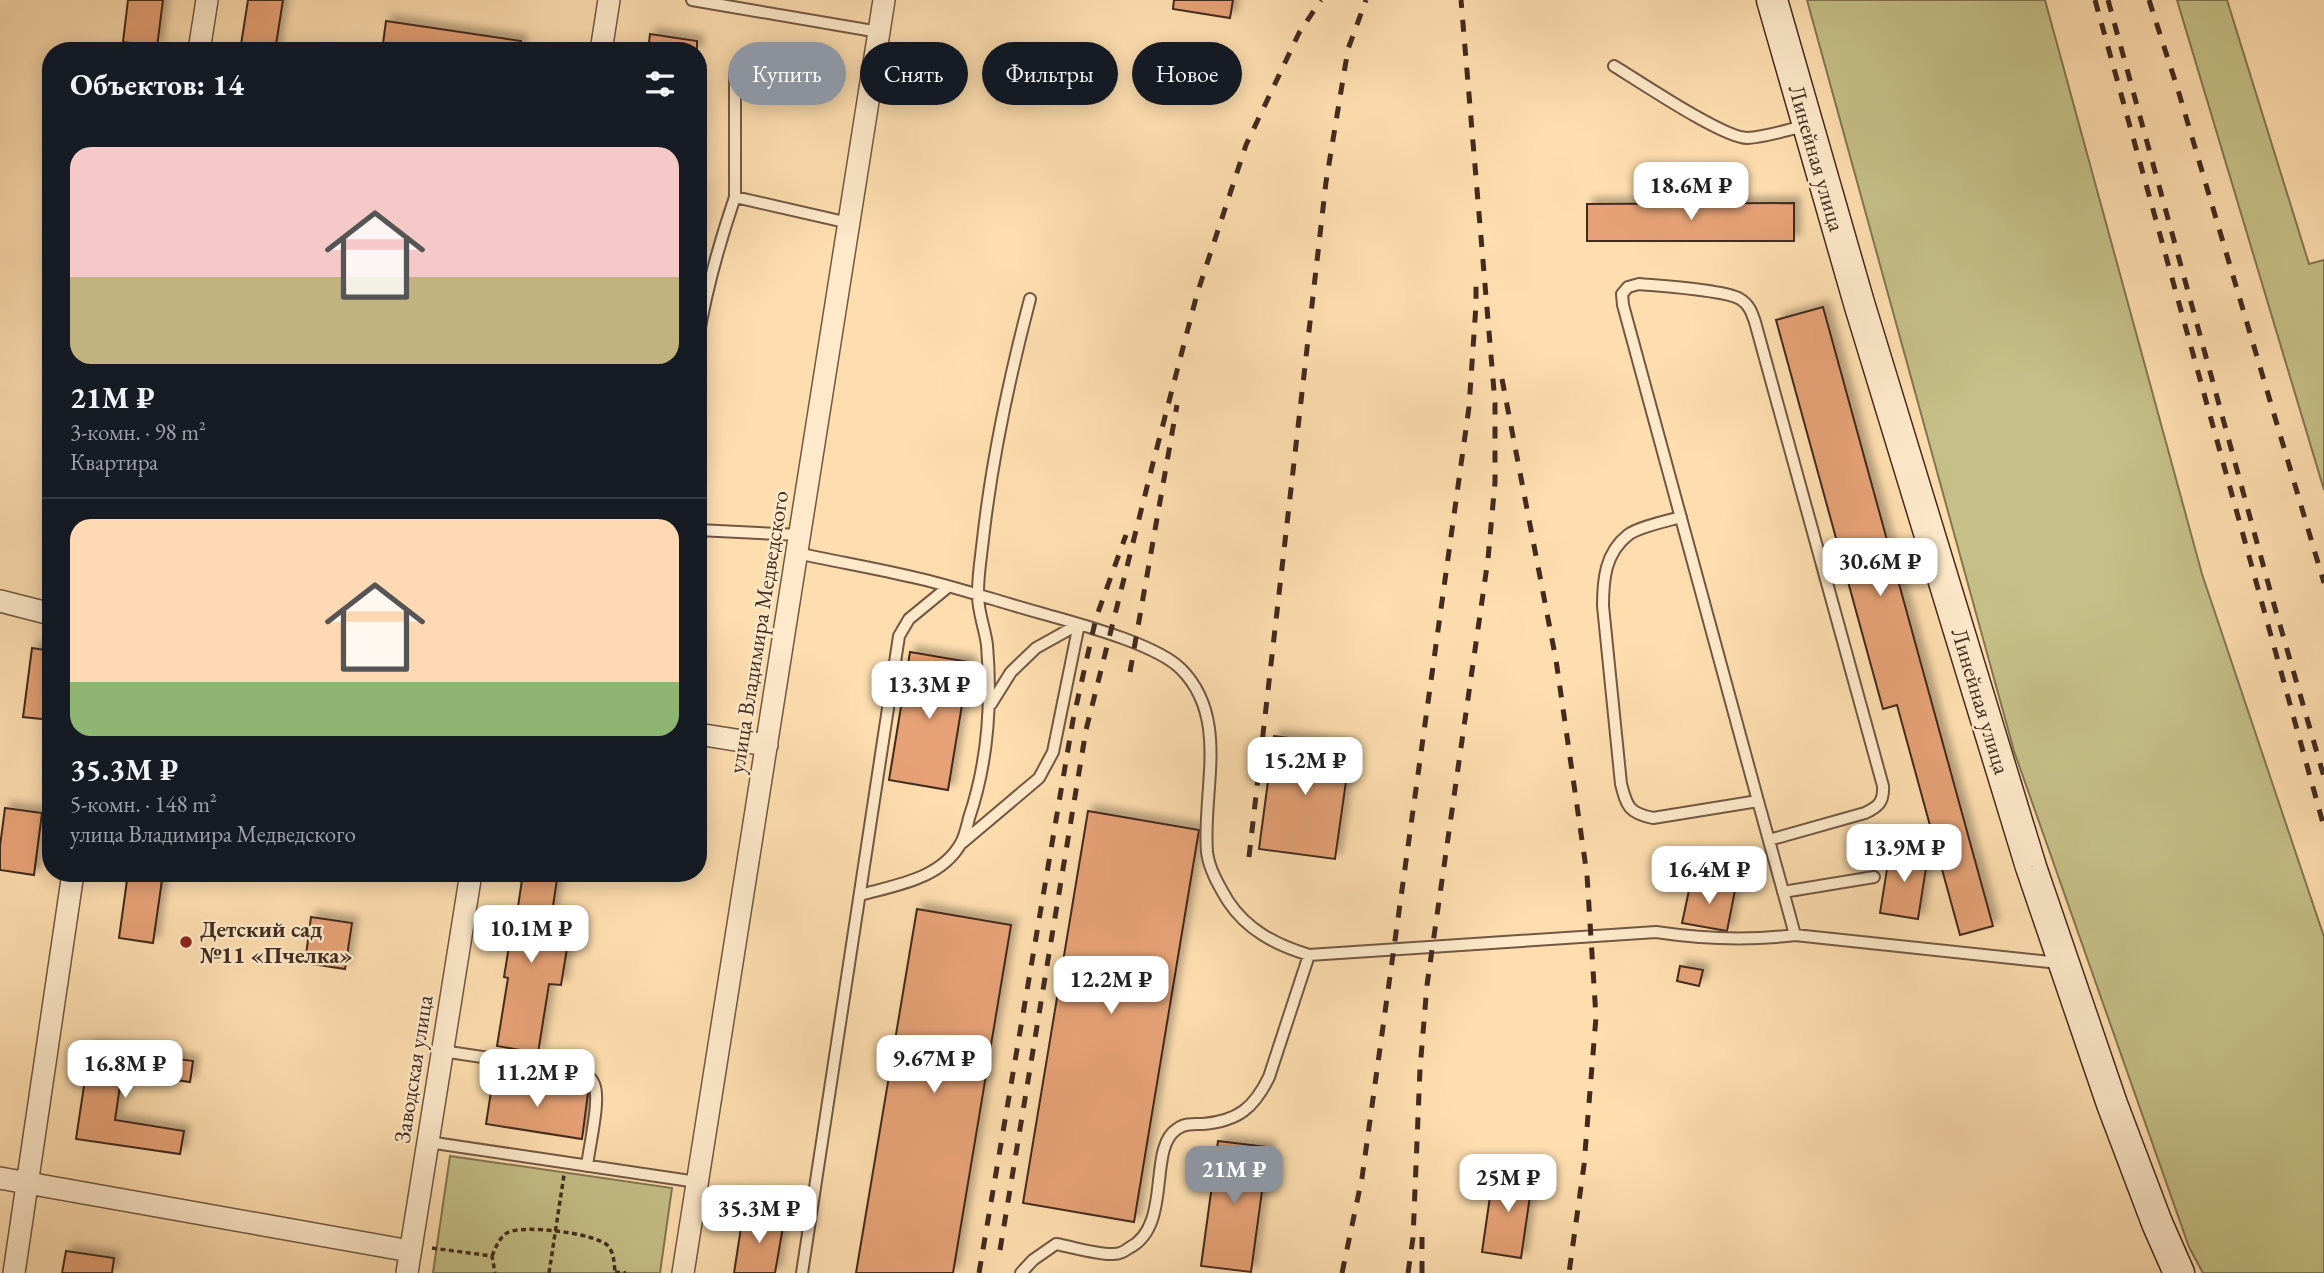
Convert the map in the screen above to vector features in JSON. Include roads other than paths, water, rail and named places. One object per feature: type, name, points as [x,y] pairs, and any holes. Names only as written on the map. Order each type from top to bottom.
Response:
[{"type":"street","points":[[200,42],[206,0]]},
{"type":"street","points":[[602,42],[609,0]]},
{"type":"street","name":"улица Владимира Медведского","points":[[683,1273],[884,0]]},
{"type":"street","name":"Линейная улица","points":[[1772,0],[1859,303],[2031,867],[2112,1104],[2179,1273]]},
{"type":"street","points":[[0,601],[42,612]]},
{"type":"street","points":[[707,735],[766,745]]},
{"type":"street","points":[[14,1273],[72,882]]},
{"type":"street","name":"Заводская улица","points":[[407,1273],[470,882]]},
{"type":"street","points":[[0,1178],[411,1248]]},
{"type":"lane","points":[[692,0],[879,33]]},
{"type":"lane","points":[[1614,66],[1735,136],[1746,138],[1808,126]]},
{"type":"lane","points":[[707,288],[717,247],[735,197],[735,105]]},
{"type":"lane","points":[[735,197],[849,223]]},
{"type":"lane","points":[[1769,839],[1865,813],[1878,806],[1883,796],[1883,786],[1749,307],[1739,298],[1725,294],[1639,284],[1628,287],[1622,294],[1623,305],[1795,935]]},
{"type":"lane","points":[[961,843],[985,760],[990,706],[986,640],[977,595],[994,457],[1009,381],[1030,299]]},
{"type":"lane","points":[[1681,517],[1629,534],[1613,552],[1603,578],[1603,606],[1621,784],[1626,804],[1638,815],[1653,818],[1758,800]]},
{"type":"lane","points":[[707,531],[798,544],[1079,624],[1162,655],[1180,667],[1196,686],[1206,707],[1210,733],[1207,854],[1217,884],[1235,912],[1259,934],[1285,948],[1309,954],[1656,932],[1741,940],[1795,935],[2064,964]]},
{"type":"lane","points":[[802,1273],[899,636],[909,619],[948,587]]},
{"type":"lane","points":[[990,706],[1011,671],[1037,648],[1079,624]]},
{"type":"lane","points":[[860,895],[926,876],[1039,778],[1048,766],[1053,752],[1079,624]]},
{"type":"lane","points":[[1783,892],[1874,877]]},
{"type":"lane","points":[[1021,1273],[1033,1260],[1056,1244],[1116,1254],[1132,1247],[1144,1236],[1152,1222],[1166,1139],[1177,1129],[1189,1124],[1234,1117],[1246,1111],[1260,1096],[1269,1077],[1309,954]]},
{"type":"lane","points":[[442,1051],[577,1071],[589,1076],[594,1082],[597,1095],[587,1166]]},
{"type":"lane","points":[[428,1142],[697,1182]]},
{"type":"railway","points":[[1000,1250],[1086,730],[1154,459],[1197,294],[1246,145],[1299,33],[1321,0]]},
{"type":"railway","points":[[1249,857],[1326,182],[1348,49],[1366,0]]},
{"type":"railway","points":[[1408,1273],[1413,1238],[1420,1069],[1427,985],[1488,559],[1495,482],[1495,403],[1461,0]]},
{"type":"railway","points":[[2095,0],[2324,827]]},
{"type":"railway","points":[[2108,0],[2324,777]]},
{"type":"railway","points":[[2149,0],[2324,583]]},
{"type":"railway","points":[[1342,1273],[1362,1178],[1469,407],[1476,280]]},
{"type":"railway","points":[[1502,379],[1556,660],[1587,875],[1596,1017],[1584,1165],[1569,1273]]},
{"type":"railway","points":[[1130,672],[1177,405]]},
{"type":"railway","points":[[979,1273],[1073,720],[1096,618],[1126,535]]},
{"type":"railway","points":[[1422,1231],[1422,1273]]},
{"type":"place","name":"Детский сад №11 «Пчелка»","points":[[186,942]]}]
